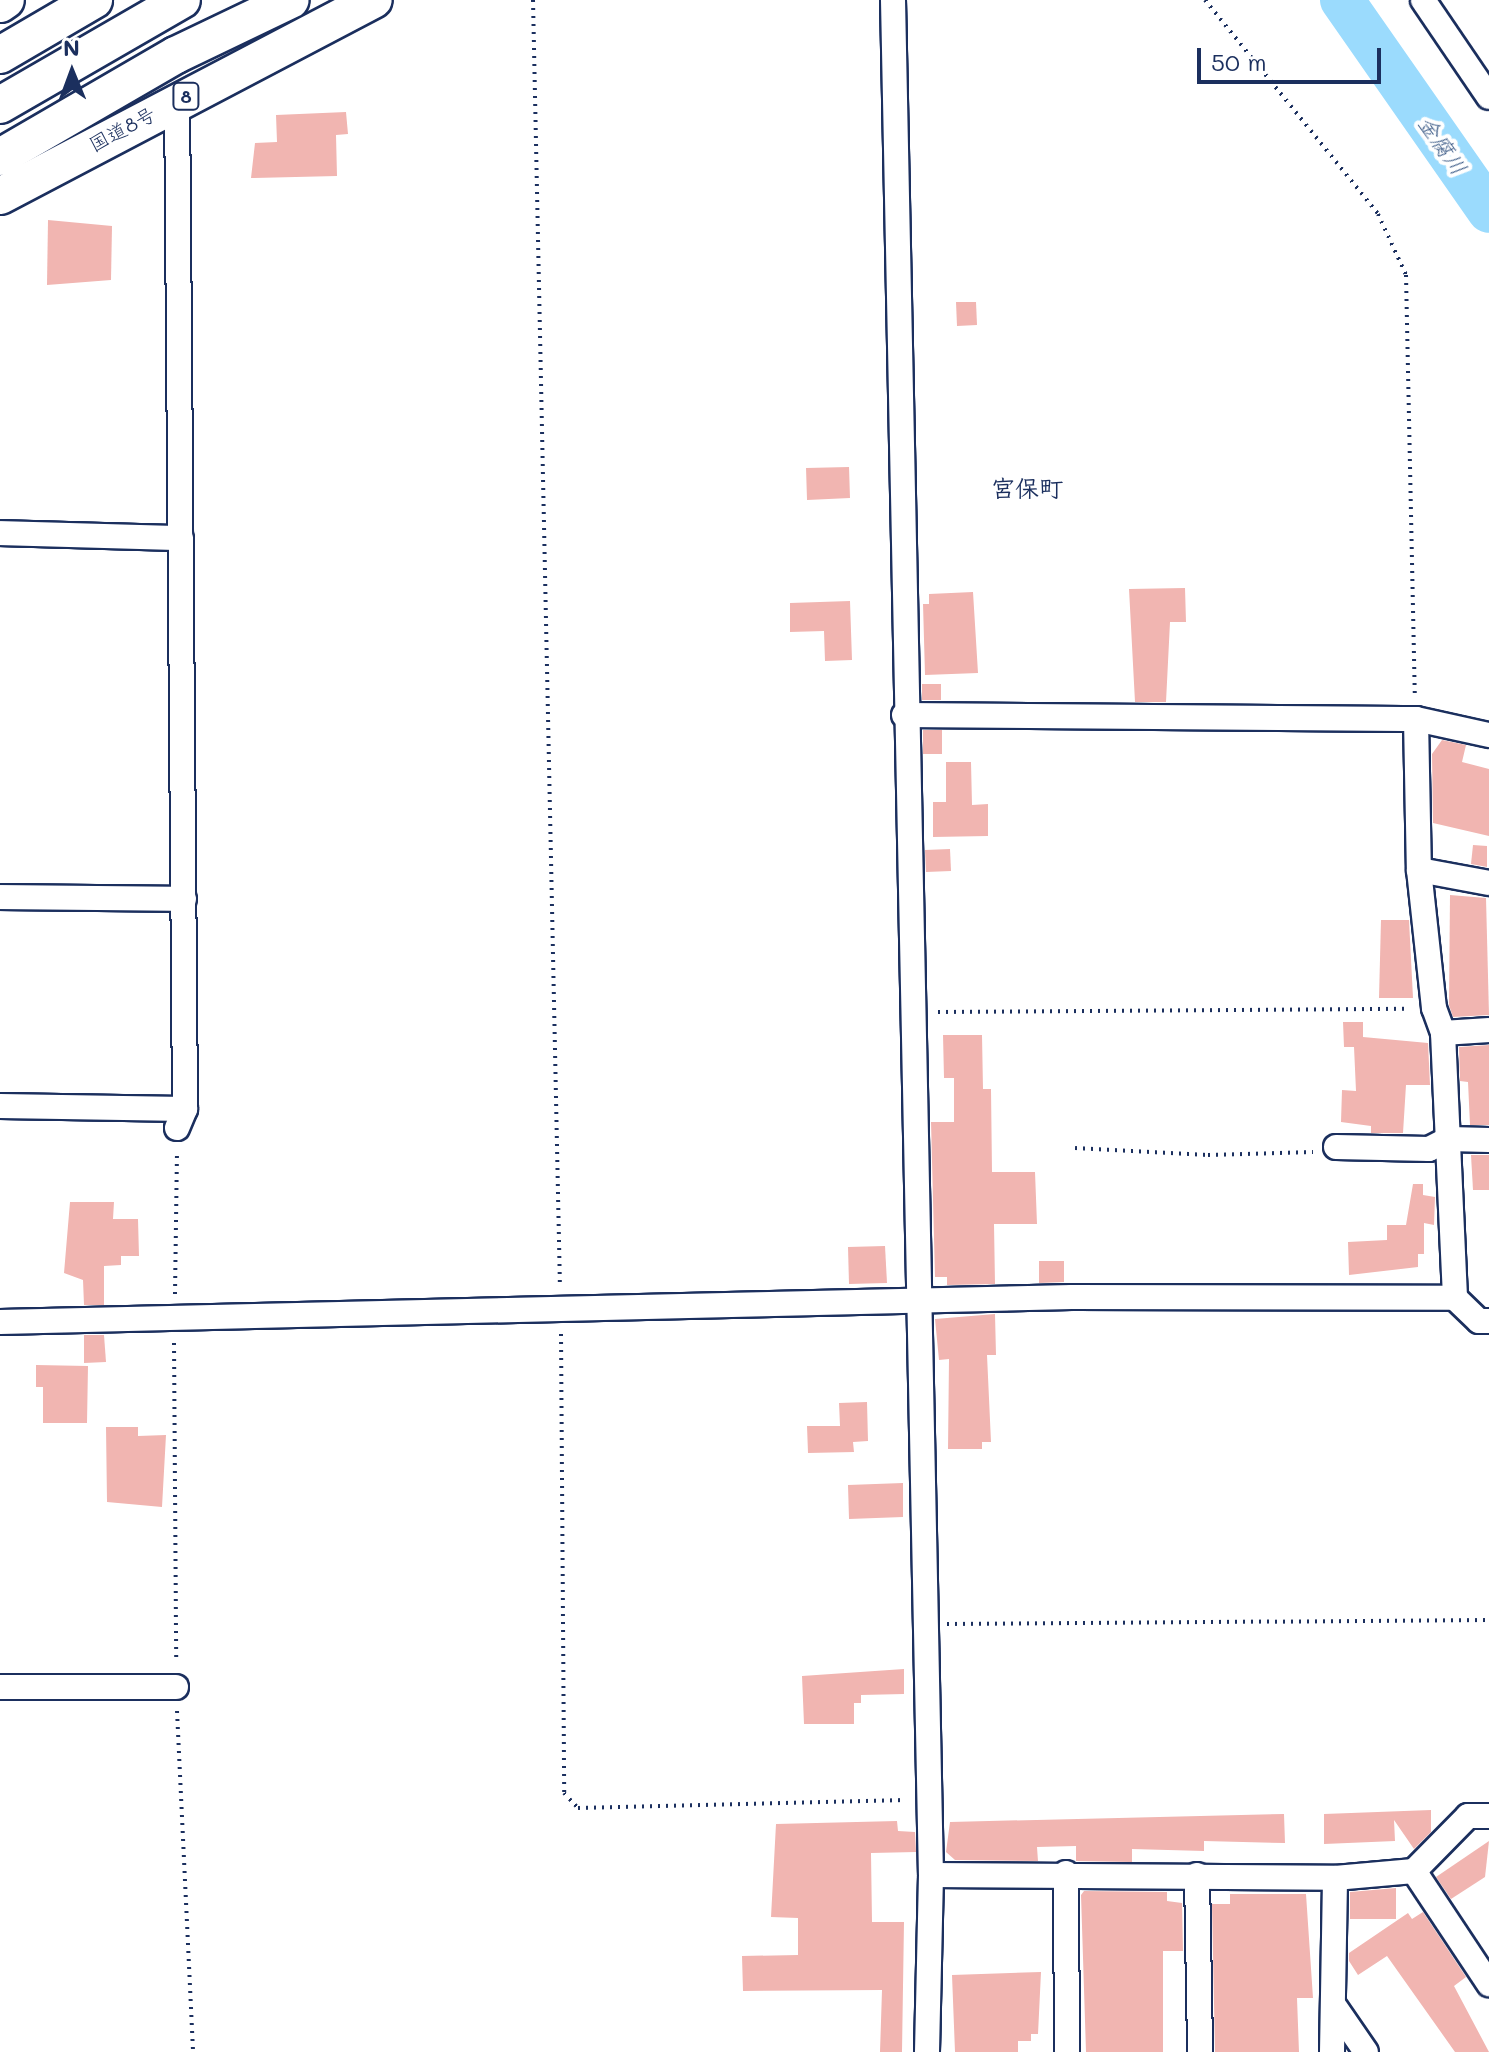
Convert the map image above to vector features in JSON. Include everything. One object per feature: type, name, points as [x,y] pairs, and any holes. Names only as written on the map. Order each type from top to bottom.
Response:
[{"type":"highway","points":[[0,4],[6,0]]},
{"type":"highway","points":[[0,55],[94,0]]},
{"type":"highway","points":[[0,105],[182,0]]},
{"type":"highway","points":[[0,157],[110,93],[291,0]]},
{"type":"highway","name":"国道8号","points":[[0,196],[177,100],[374,0]]},
{"type":"street","points":[[893,0],[904,715],[931,1875],[927,2052]]},
{"type":"street","points":[[1423,0],[1489,97]]},
{"type":"street","points":[[0,1106],[181,1118],[184,899],[177,100]]},
{"type":"street","points":[[0,533],[181,538]]},
{"type":"street","points":[[904,715],[1416,719],[1489,735]]},
{"type":"street","points":[[1416,719],[1419,870],[1434,1008],[1443,1033],[1455,1298],[1479,1321],[1489,1321]]},
{"type":"street","points":[[1419,870],[1489,883]]},
{"type":"street","points":[[0,897],[184,899]]},
{"type":"street","points":[[1443,1033],[1489,1030]]},
{"type":"street","points":[[1336,1147],[1429,1149],[1449,1139],[1489,1140]]},
{"type":"street","points":[[0,1322],[174,1322],[561,1308],[920,1301],[1455,1298]]},
{"type":"street","points":[[0,1687],[176,1687]]},
{"type":"street","points":[[931,1875],[1066,1873],[1335,1878],[1414,1871],[1468,1816],[1489,1816]]},
{"type":"street","points":[[1414,1871],[1489,1984]]},
{"type":"street","points":[[1066,1873],[1067,2052]]},
{"type":"street","points":[[1197,1875],[1200,2052]]},
{"type":"street","points":[[1332,2052],[1335,1878]]},
{"type":"street","points":[[1333,2004],[1366,2052]]},
{"type":"path","points":[[533,0],[561,1308],[564,1793],[578,1808],[929,1799]]},
{"type":"path","points":[[1205,0],[1378,214],[1406,275],[1416,719]]},
{"type":"path","points":[[911,1013],[1434,1008]]},
{"type":"path","points":[[181,1118],[174,1322],[176,1687],[193,2052]]},
{"type":"path","points":[[1075,1148],[1208,1155],[1336,1147]]},
{"type":"path","points":[[925,1624],[1489,1620]]},
{"type":"building","points":[[346,112],[348,134],[336,135],[337,176],[251,178],[255,143],[277,142],[276,115]]},
{"type":"building","points":[[48,220],[112,226],[111,280],[47,285]]},
{"type":"building","points":[[956,302],[976,302],[977,325],[957,326]]},
{"type":"building","points":[[849,467],[850,498],[807,500],[806,468]]},
{"type":"building","points":[[1185,588],[1186,622],[1170,622],[1166,702],[1135,702],[1129,589]]},
{"type":"building","points":[[973,592],[978,673],[925,675],[923,604],[929,604],[929,594]]},
{"type":"building","points":[[850,601],[852,660],[825,661],[824,631],[790,632],[790,603]]},
{"type":"building","points":[[922,684],[941,684],[941,700],[922,700]]},
{"type":"building","points":[[923,730],[942,730],[942,754],[923,754]]},
{"type":"building","points":[[1442,740],[1466,745],[1462,762],[1489,769],[1489,836],[1433,823],[1432,754]]},
{"type":"building","points":[[946,762],[971,762],[972,805],[988,804],[988,836],[933,837],[933,802],[946,802]]},
{"type":"building","points":[[1473,845],[1487,846],[1487,867],[1471,864]]},
{"type":"building","points":[[950,849],[951,871],[926,872],[925,850]]},
{"type":"building","points":[[1450,895],[1486,898],[1489,1015],[1453,1017],[1449,1005]]},
{"type":"building","points":[[1381,920],[1409,920],[1413,998],[1379,998]]},
{"type":"building","points":[[1343,1022],[1363,1022],[1363,1037],[1428,1043],[1430,1085],[1406,1085],[1403,1133],[1371,1133],[1371,1126],[1341,1122],[1342,1090],[1356,1091],[1354,1047],[1344,1047]]},
{"type":"building","points":[[943,1035],[982,1035],[983,1089],[991,1089],[992,1172],[1035,1172],[1037,1224],[994,1224],[995,1284],[947,1285],[947,1277],[935,1277],[931,1122],[954,1122],[954,1078],[944,1078]]},
{"type":"building","points":[[1489,1045],[1489,1125],[1470,1125],[1468,1082],[1460,1081],[1459,1047]]},
{"type":"building","points":[[1471,1155],[1489,1155],[1489,1190],[1473,1190]]},
{"type":"building","points":[[1413,1184],[1423,1184],[1423,1195],[1435,1197],[1434,1225],[1424,1223],[1424,1254],[1418,1254],[1418,1267],[1349,1275],[1348,1242],[1387,1240],[1387,1225],[1406,1225]]},
{"type":"building","points":[[70,1202],[114,1202],[113,1219],[138,1219],[139,1256],[121,1256],[121,1265],[104,1266],[104,1305],[84,1305],[83,1280],[64,1273]]},
{"type":"building","points":[[885,1246],[887,1283],[849,1284],[848,1247]]},
{"type":"building","points":[[1039,1261],[1064,1261],[1064,1282],[1039,1283]]},
{"type":"building","points":[[995,1314],[996,1355],[987,1355],[991,1442],[982,1442],[982,1449],[948,1449],[949,1359],[939,1360],[935,1319]]},
{"type":"building","points":[[84,1335],[104,1335],[106,1362],[84,1363]]},
{"type":"building","points":[[36,1365],[88,1366],[87,1423],[43,1423],[43,1387],[36,1387]]},
{"type":"building","points":[[867,1402],[868,1441],[853,1442],[854,1452],[808,1453],[807,1426],[840,1426],[839,1403]]},
{"type":"building","points":[[106,1427],[138,1427],[138,1436],[166,1435],[162,1507],[107,1502]]},
{"type":"building","points":[[903,1483],[903,1517],[849,1519],[848,1485]]},
{"type":"building","points":[[904,1669],[904,1694],[861,1695],[861,1703],[854,1703],[854,1724],[804,1724],[802,1676]]},
{"type":"building","points":[[1431,1810],[1431,1832],[1414,1849],[1394,1820],[1395,1841],[1324,1844],[1324,1814]]},
{"type":"building","points":[[1284,1814],[1285,1843],[1204,1841],[1204,1851],[1132,1849],[1132,1862],[1076,1861],[1076,1846],[1037,1847],[1038,1861],[955,1860],[946,1852],[950,1822]]},
{"type":"building","points":[[897,1821],[898,1831],[915,1832],[916,1852],[871,1853],[872,1922],[904,1922],[902,2052],[880,2052],[882,1990],[743,1991],[742,1956],[798,1955],[798,1918],[771,1917],[776,1824]]},
{"type":"building","points":[[1489,1841],[1485,1877],[1451,1899],[1436,1877]]},
{"type":"building","points":[[1396,1888],[1396,1919],[1350,1919],[1350,1892]]},
{"type":"building","points":[[1084,1891],[1167,1892],[1167,1901],[1182,1903],[1183,1951],[1163,1951],[1163,2052],[1086,2052],[1081,1895]]},
{"type":"building","points":[[1230,1894],[1306,1894],[1313,1998],[1297,1998],[1299,2052],[1215,2052],[1212,1904],[1230,1904]]},
{"type":"building","points":[[1423,1912],[1466,1977],[1454,1986],[1489,2052],[1455,2052],[1387,1956],[1358,1975],[1349,1961],[1349,1953],[1408,1913],[1412,1919]]},
{"type":"building","points":[[1041,1972],[1038,2034],[1031,2034],[1031,2041],[1018,2041],[1018,2052],[955,2052],[952,1975]]},
{"type":"waterway","name":"金腐川","points":[[1342,0],[1489,211]]},
{"type":"district","name":"宮保町","points":[[1027,488]]}]
